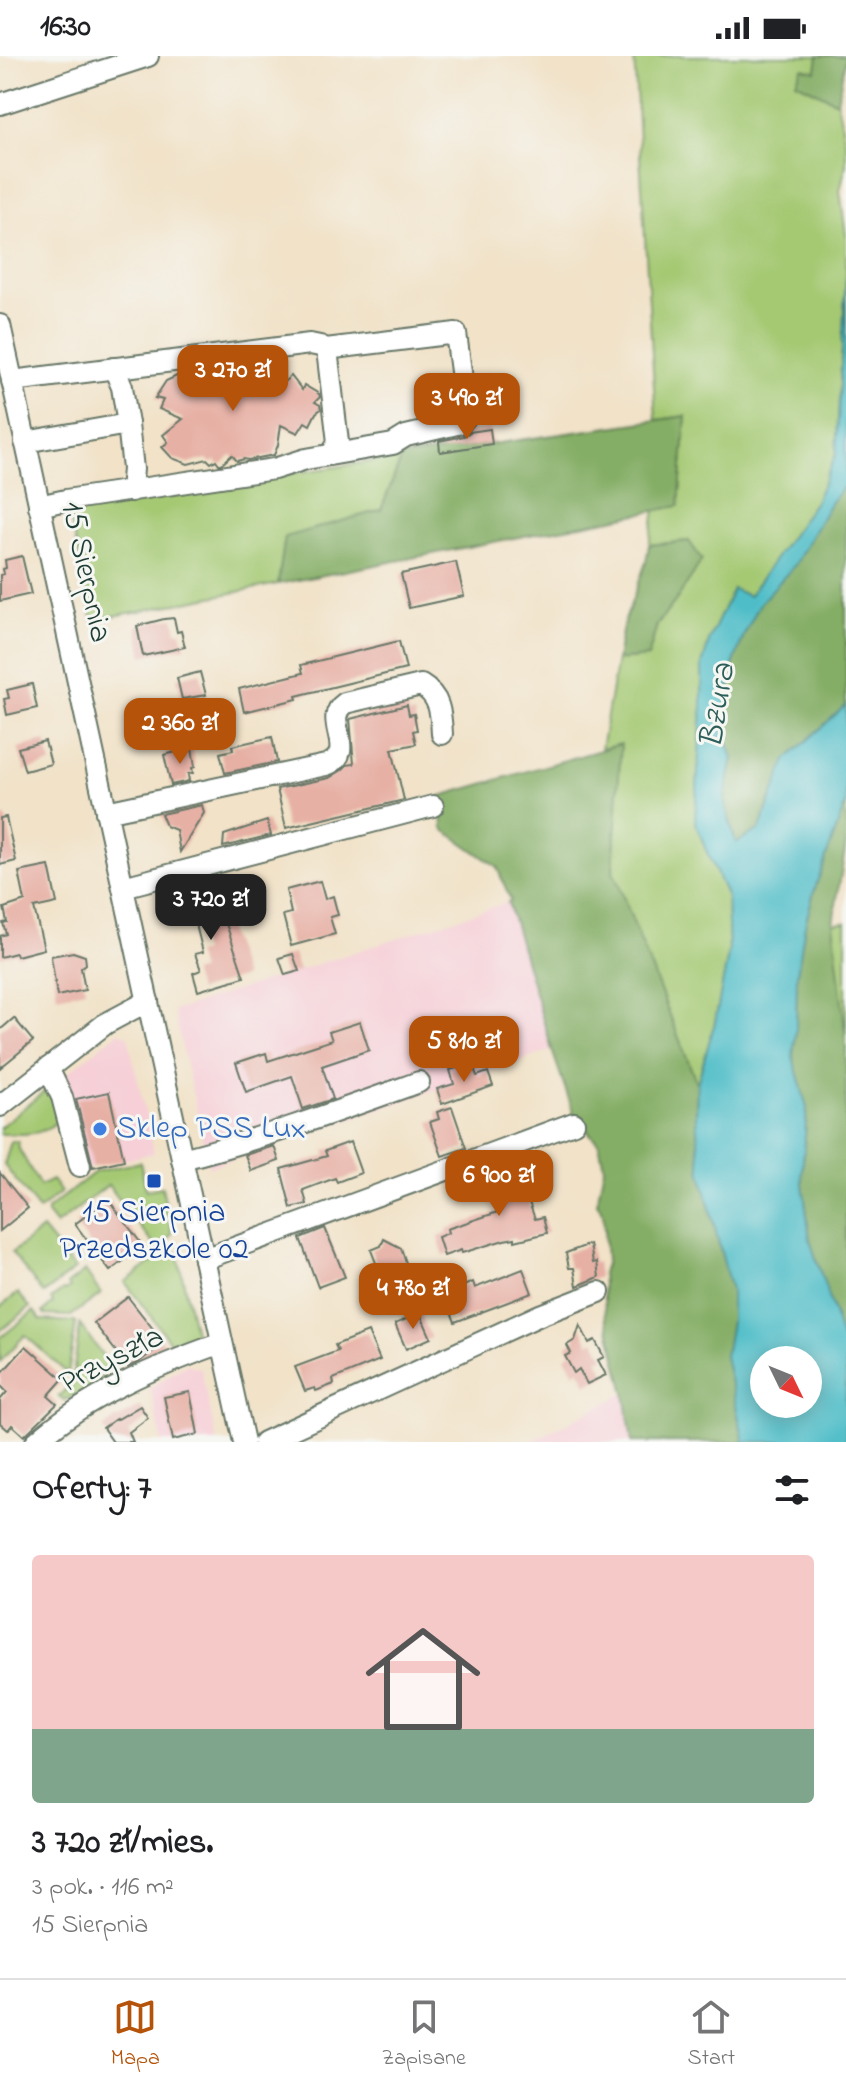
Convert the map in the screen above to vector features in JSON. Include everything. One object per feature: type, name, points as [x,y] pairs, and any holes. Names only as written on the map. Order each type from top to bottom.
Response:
[{"type":"street","points":[[0,104],[148,56]]},
{"type":"street","name":"15 Sierpnia","points":[[0,325],[244,1442]]},
{"type":"street","points":[[12,381],[310,344],[326,349],[456,333],[466,410],[461,423],[406,436],[393,444],[306,459],[274,469],[39,506]]},
{"type":"street","points":[[326,349],[338,442],[332,454]]},
{"type":"street","points":[[114,368],[122,387],[128,424],[133,469],[131,491]]},
{"type":"street","points":[[25,442],[128,424]]},
{"type":"street","points":[[106,812],[335,762],[340,757],[341,748],[336,713],[339,707],[421,685],[430,691],[438,703],[442,734]]},
{"type":"street","points":[[123,887],[433,806]]},
{"type":"street","points":[[0,1106],[105,1024],[148,1001]]},
{"type":"street","points":[[48,1068],[62,1097],[80,1166]]},
{"type":"street","points":[[182,1159],[419,1082]]},
{"type":"street","points":[[204,1259],[574,1123]]},
{"type":"street","points":[[264,1442],[540,1315],[599,1292]]},
{"type":"street","name":"Przyszła","points":[[36,1442],[71,1413],[100,1396],[222,1343]]},
{"type":"shaded area","points":[[508,902],[552,1050],[209,1167],[174,1011]]},
{"type":"shaded area","points":[[119,1032],[128,1036],[154,1153],[75,1171],[54,1084]]},
{"type":"shaded area","points":[[187,1364],[201,1369],[217,1442],[162,1442],[150,1388]]},
{"type":"shaded area","points":[[625,1393],[632,1442],[530,1442]]},
{"type":"green space","points":[[634,56],[818,56],[816,71],[796,82],[837,102],[846,146],[846,165],[840,191],[846,235],[846,277],[836,454],[816,500],[749,597],[733,589],[710,638],[702,665],[695,820],[727,897],[729,950],[715,1022],[697,1084],[613,871],[620,744],[601,749],[617,660],[648,657],[657,625],[679,596],[689,541],[649,545],[655,510],[679,505],[686,416],[656,420]]},
{"type":"green space","points":[[818,56],[846,56],[837,102],[796,82],[802,68],[816,71]]},
{"type":"green space","points":[[686,416],[679,506],[278,584],[285,537],[381,510],[402,457]]},
{"type":"green space","points":[[402,457],[381,510],[285,537],[278,584],[93,620],[68,507]]},
{"type":"green space","points":[[846,484],[846,705],[808,740],[770,800],[760,829],[736,843],[724,801],[733,758],[724,733],[733,665],[760,602],[795,565],[830,503]]},
{"type":"green space","points":[[689,541],[702,560],[657,625],[648,657],[617,660],[623,626],[649,545]]},
{"type":"green space","points":[[621,744],[613,871],[697,1084],[696,1118],[701,1173],[731,1291],[731,1322],[725,1356],[744,1442],[632,1442],[625,1393],[605,1313],[603,1213],[597,1203],[604,1167],[599,1144],[575,1117],[508,902],[511,901],[497,867],[443,829],[441,796]]},
{"type":"green space","points":[[846,802],[846,844],[833,923],[846,1039],[846,1351],[810,1240],[802,1175],[807,1108],[793,1057],[797,974],[805,925]]},
{"type":"green space","points":[[846,922],[846,1196],[833,923]]},
{"type":"green space","points":[[46,1090],[50,1091],[60,1116],[55,1123],[34,1133],[0,1134],[0,1127]]},
{"type":"green space","points":[[11,1141],[18,1141],[19,1149],[40,1186],[52,1180],[61,1192],[39,1210],[4,1165]]},
{"type":"green space","points":[[140,1162],[146,1190],[162,1187],[172,1234],[158,1250],[108,1185],[56,1225],[47,1214],[47,1210],[95,1172]]},
{"type":"green space","points":[[42,1229],[75,1269],[44,1294],[12,1253]]},
{"type":"green space","points":[[169,1250],[177,1253],[196,1337],[174,1347],[125,1282]]},
{"type":"green space","points":[[85,1271],[101,1294],[71,1316],[45,1315],[43,1312],[53,1303],[51,1299],[70,1288],[68,1284]]},
{"type":"green space","points":[[18,1293],[30,1307],[0,1331],[0,1307]]},
{"type":"green space","points":[[34,1311],[41,1320],[76,1323],[68,1374],[25,1335],[0,1362],[0,1338]]},
{"type":"green space","points":[[80,1325],[110,1365],[98,1375],[105,1383],[64,1400],[59,1396],[72,1383]]},
{"type":"water","name":"Bzura","points":[[846,277],[846,484],[830,503],[795,565],[760,603],[744,635],[733,665],[726,706],[724,733],[733,758],[724,801],[736,843],[760,829],[786,760],[846,705],[846,802],[805,925],[797,974],[793,1057],[807,1108],[802,1175],[810,1240],[846,1351],[846,1442],[744,1442],[725,1356],[731,1322],[731,1291],[701,1173],[696,1118],[697,1084],[715,1022],[729,950],[727,897],[695,820],[702,665],[710,638],[733,589],[749,596],[816,500],[836,454]]},
{"type":"building","points":[[263,363],[274,390],[291,376],[302,390],[304,385],[319,394],[315,402],[321,409],[310,425],[305,422],[298,433],[281,425],[274,455],[237,461],[232,455],[222,464],[216,460],[211,463],[207,459],[188,464],[172,458],[162,447],[168,442],[163,435],[183,419],[159,409],[163,400],[155,398],[166,381],[181,374],[196,374],[197,371],[221,371],[222,368]]},
{"type":"building","points":[[490,429],[492,444],[440,452],[439,441]]},
{"type":"building","points":[[22,556],[31,594],[0,601],[0,575],[6,568],[5,560]]},
{"type":"building","points":[[456,562],[464,596],[409,608],[401,574]]},
{"type":"building","points":[[174,618],[185,647],[143,656],[137,626]]},
{"type":"building","points":[[399,641],[406,669],[244,712],[239,689],[303,673],[301,665]]},
{"type":"building","points":[[200,672],[206,695],[182,699],[177,678]]},
{"type":"building","points":[[32,684],[37,708],[7,715],[4,699],[9,698],[7,690]]},
{"type":"building","points":[[407,705],[409,715],[414,714],[416,744],[392,749],[404,800],[286,828],[277,789],[329,778],[347,765],[354,764],[350,719]]},
{"type":"building","points":[[272,737],[277,762],[225,773],[220,753],[233,750],[232,746]]},
{"type":"building","points":[[45,741],[51,764],[25,771],[18,748]]},
{"type":"building","points":[[192,748],[195,767],[192,768],[193,773],[188,774],[189,781],[171,785],[164,755]]},
{"type":"building","points":[[202,805],[204,813],[180,852],[176,830],[166,826],[161,814]]},
{"type":"building","points":[[6,817],[16,861],[0,865],[0,818]]},
{"type":"building","points":[[267,821],[271,835],[223,847],[224,835]]},
{"type":"building","points":[[49,866],[57,903],[34,908],[44,949],[0,957],[0,936],[6,934],[3,923],[7,922],[4,908],[25,901],[19,872]]},
{"type":"building","points":[[320,881],[325,899],[333,896],[338,915],[330,917],[335,934],[291,946],[283,915],[291,913],[286,890]]},
{"type":"building","points":[[204,887],[210,908],[220,906],[244,977],[198,991],[193,973],[201,970],[195,954],[203,952],[195,921],[187,923],[179,894]]},
{"type":"building","points":[[73,952],[85,956],[86,964],[81,968],[85,990],[57,996],[51,956]]},
{"type":"building","points":[[293,954],[299,971],[285,975],[279,958]]},
{"type":"building","points":[[14,1018],[33,1041],[0,1068],[0,1030]]},
{"type":"building","points":[[360,1022],[369,1050],[322,1066],[333,1099],[303,1109],[292,1076],[246,1092],[236,1063],[266,1053],[268,1061],[332,1040],[329,1032]]},
{"type":"building","points":[[472,1063],[477,1076],[488,1072],[493,1086],[442,1104],[437,1089],[454,1084],[450,1070]]},
{"type":"building","name":"Sklep PSS Lux","points":[[109,1092],[124,1160],[93,1167],[76,1099]]},
{"type":"building","points":[[452,1107],[466,1148],[442,1156],[430,1122],[439,1119],[437,1112]]},
{"type":"building","points":[[350,1142],[361,1173],[337,1182],[335,1178],[303,1190],[307,1204],[291,1208],[281,1169],[327,1156],[325,1151]]},
{"type":"building","points":[[274,1146],[279,1161],[251,1171],[245,1155]]},
{"type":"building","points":[[527,1162],[534,1185],[524,1188],[535,1219],[543,1217],[547,1233],[515,1241],[515,1238],[504,1240],[444,1256],[438,1237],[448,1233],[447,1229],[498,1212],[496,1204],[509,1200],[499,1171]]},
{"type":"building","points":[[0,1173],[28,1208],[0,1231]]},
{"type":"building","points":[[108,1199],[143,1246],[110,1271],[75,1224]]},
{"type":"building","points":[[325,1228],[345,1277],[318,1287],[300,1238]]},
{"type":"building","points":[[384,1239],[401,1248],[409,1272],[377,1284],[371,1270],[378,1268],[371,1250],[381,1246]]},
{"type":"building","points":[[590,1244],[599,1277],[577,1286],[574,1268],[569,1268],[566,1253]]},
{"type":"building","points":[[523,1269],[532,1293],[455,1322],[444,1294],[473,1282],[475,1288]]},
{"type":"building","points":[[128,1297],[164,1343],[128,1367],[94,1323]]},
{"type":"building","points":[[420,1313],[431,1338],[406,1349],[395,1324]]},
{"type":"building","points":[[580,1325],[589,1343],[595,1340],[604,1357],[598,1360],[606,1375],[587,1384],[579,1369],[574,1373],[565,1356],[571,1353],[567,1345],[575,1340]]},
{"type":"building","points":[[368,1332],[380,1360],[333,1379],[334,1384],[316,1391],[315,1388],[305,1391],[295,1367],[338,1351],[335,1345]]},
{"type":"building","points":[[26,1346],[63,1379],[48,1396],[57,1404],[24,1436],[12,1425],[8,1430],[0,1423],[0,1400],[7,1392],[0,1385],[0,1375]]},
{"type":"building","points":[[190,1392],[198,1434],[173,1440],[164,1397]]},
{"type":"building","points":[[140,1406],[148,1418],[129,1432],[133,1442],[113,1442],[103,1428]]},
{"type":"place","name":"Sklep PSS Lux","points":[[100,1129]]},
{"type":"place","name":"15 Sierpnia Przedszkole 02","points":[[154,1181]]}]
